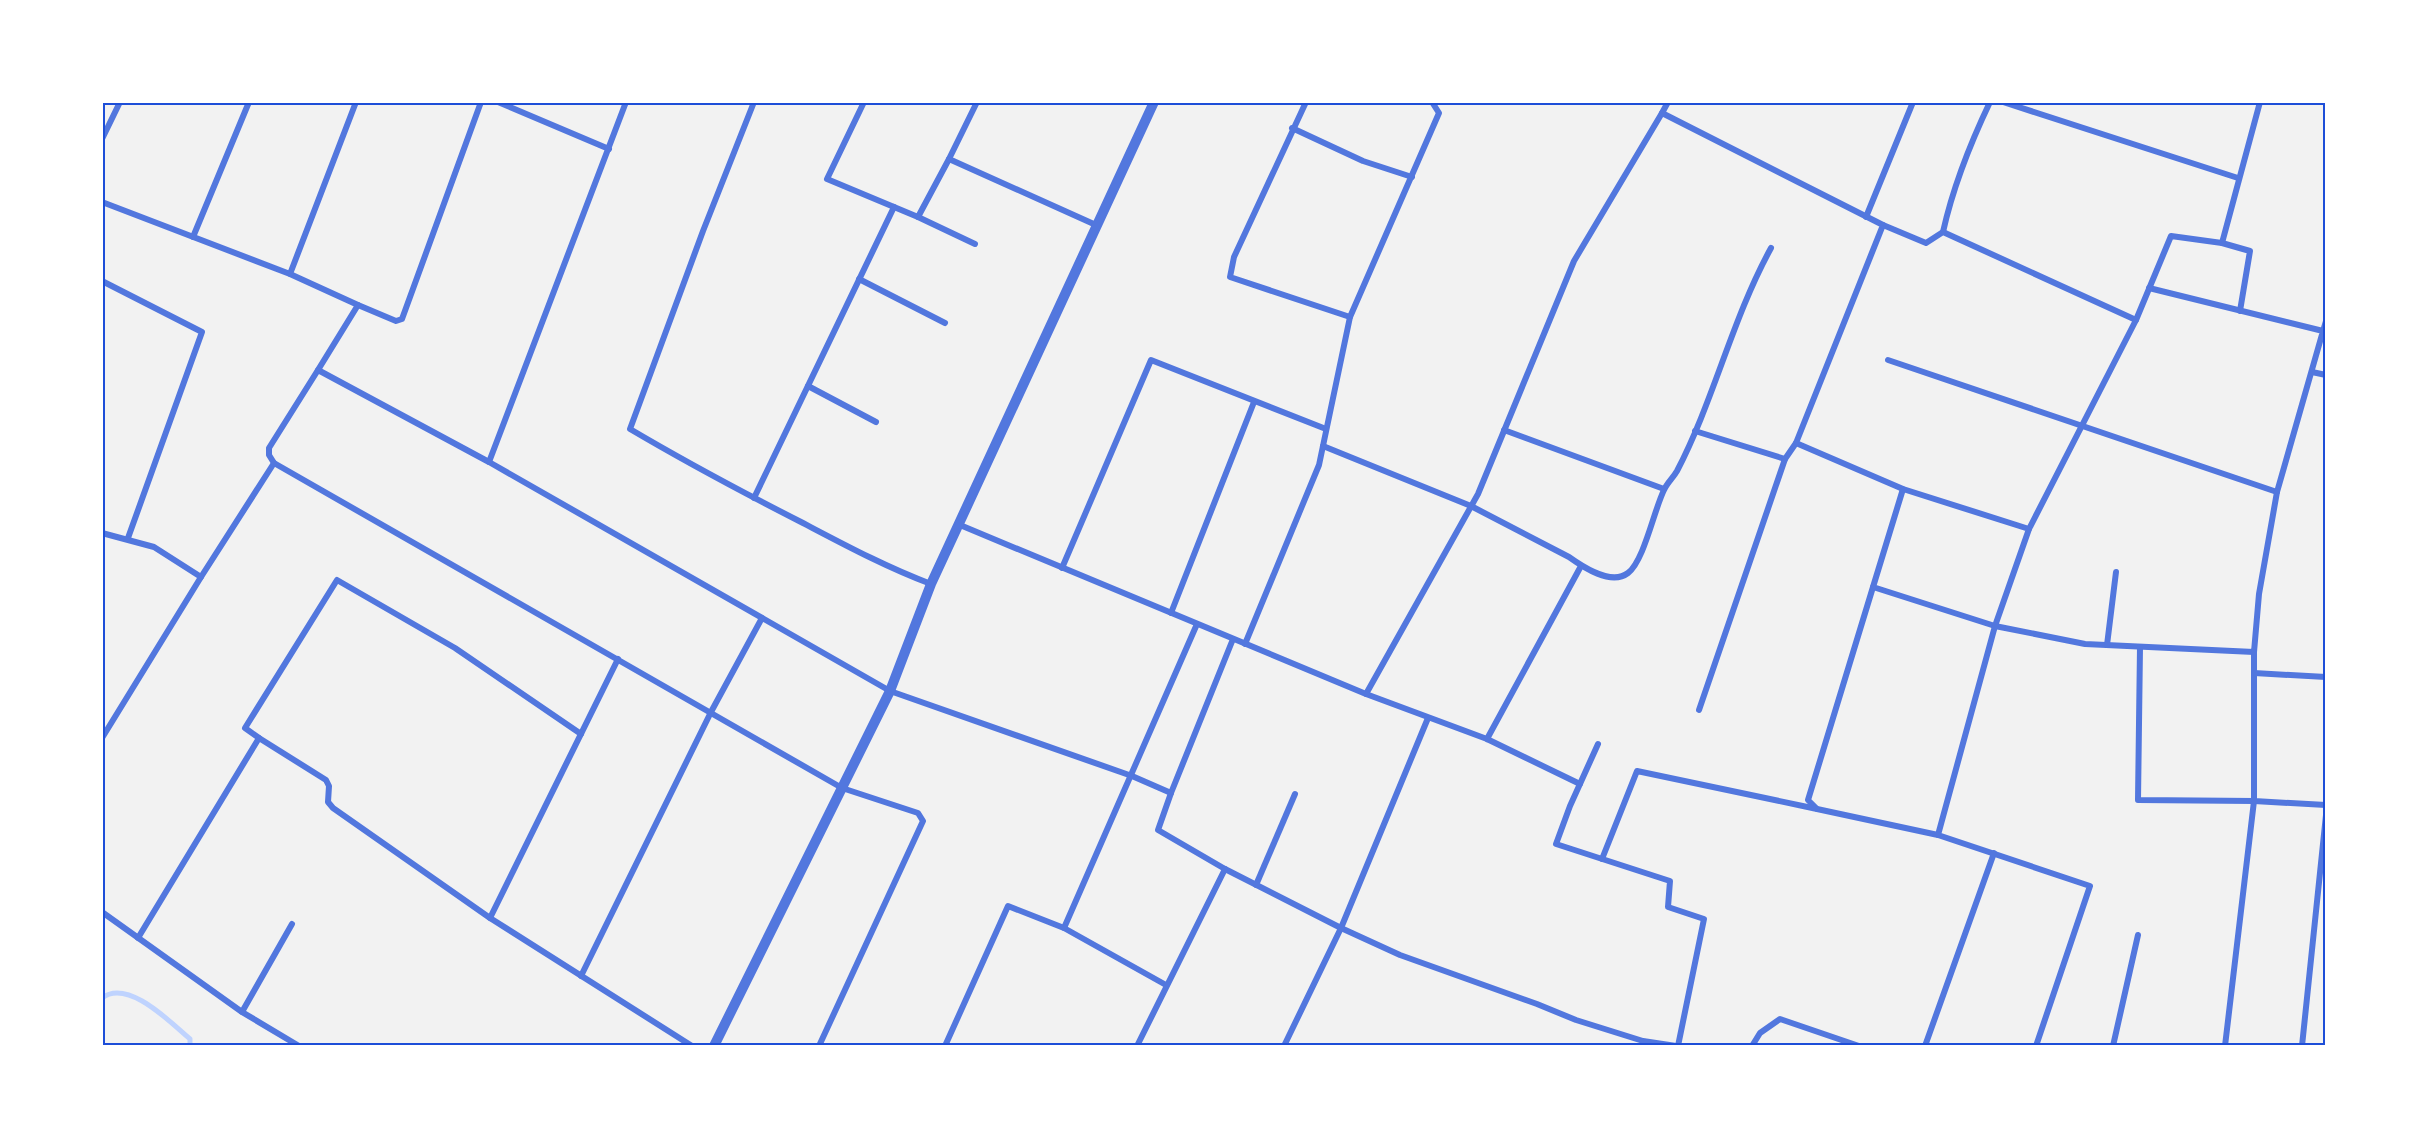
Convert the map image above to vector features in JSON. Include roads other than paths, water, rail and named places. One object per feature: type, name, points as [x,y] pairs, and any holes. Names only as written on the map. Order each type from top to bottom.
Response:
[{"type":"street","points":[[102,139],[120,102]]},
{"type":"street","points":[[193,237],[249,102]]},
{"type":"street","points":[[290,274],[356,102]]},
{"type":"street","points":[[102,202],[290,274],[396,321],[402,319],[481,102]]},
{"type":"street","points":[[498,102],[609,149]]},
{"type":"street","points":[[489,462],[626,102]]},
{"type":"street","points":[[754,102],[703,231],[630,429],[696,468],[754,498],[895,570],[931,584]]},
{"type":"street","points":[[864,102],[827,179],[918,216],[975,244]]},
{"type":"street","points":[[918,216],[977,102]]},
{"type":"street","points":[[714,1046],[890,691],[931,584],[960,525],[987,459],[1154,102]]},
{"type":"street","points":[[1306,102],[1234,257],[1230,277],[1350,317]]},
{"type":"street","points":[[1245,644],[1319,465],[1350,317],[1439,113],[1432,102]]},
{"type":"street","points":[[1366,694],[1472,506],[1574,261],[1668,102]]},
{"type":"street","points":[[1866,217],[1913,102]]},
{"type":"street","points":[[1662,114],[1866,217],[1926,243],[1943,232],[1951,198],[1974,135],[1990,102]]},
{"type":"street","points":[[2003,102],[2238,178]]},
{"type":"street","points":[[2222,243],[2260,103],[2250,102]]},
{"type":"street","points":[[1292,128],[1364,161],[1412,177]]},
{"type":"street","points":[[949,159],[1096,225]]},
{"type":"street","points":[[754,498],[894,207]]},
{"type":"street","points":[[1699,710],[1785,459],[1796,443],[1883,225]]},
{"type":"street","points":[[1943,232],[2136,320]]},
{"type":"street","points":[[1938,835],[1995,626],[2029,528],[2136,320],[2171,236],[2222,243],[2250,251],[2240,311]]},
{"type":"street","points":[[1323,446],[1472,506],[1569,557],[1581,566],[1609,577],[1620,577],[1628,573],[1638,559],[1664,489],[1676,473],[1695,430],[1752,282],[1771,248]]},
{"type":"street","points":[[859,279],[945,323]]},
{"type":"street","points":[[102,281],[202,332],[128,538]]},
{"type":"street","points":[[2149,288],[2323,332]]},
{"type":"street","points":[[358,305],[269,448],[269,455],[273,463],[842,788],[918,813],[923,820],[819,1046]]},
{"type":"street","points":[[2225,1046],[2254,801],[2254,652],[2259,594],[2277,492],[2326,321]]},
{"type":"street","points":[[1062,568],[1151,360],[1326,429]]},
{"type":"street","points":[[1888,360],[2277,492]]},
{"type":"street","points":[[318,370],[489,462],[890,691],[1132,776],[1171,793]]},
{"type":"street","points":[[2312,372],[2326,375]]},
{"type":"street","points":[[808,386],[876,422]]},
{"type":"street","points":[[1171,613],[1254,402]]},
{"type":"street","points":[[1504,430],[1664,489]]},
{"type":"street","points":[[1695,430],[1785,459]]},
{"type":"street","points":[[1796,443],[1903,489],[2029,528]]},
{"type":"street","points":[[102,738],[273,463]]},
{"type":"street","points":[[1817,810],[1808,800],[1903,489]]},
{"type":"street","points":[[960,525],[1366,694],[1487,739],[1580,784]]},
{"type":"street","points":[[102,533],[128,538],[154,547],[201,577]]},
{"type":"street","points":[[1487,739],[1581,566]]},
{"type":"street","points":[[2107,645],[2116,572]]},
{"type":"street","points":[[581,734],[455,648],[337,580],[245,728],[326,780],[329,786],[328,802],[333,808],[490,918],[692,1046]]},
{"type":"street","points":[[1873,587],[1995,626],[2085,644],[2254,652]]},
{"type":"street","points":[[581,976],[711,712],[762,618]]},
{"type":"street","points":[[1064,928],[1197,624]]},
{"type":"street","points":[[1233,639],[1158,830],[1225,869],[1400,955],[1576,1020],[1643,1041],[1677,1046],[1704,919],[1668,907],[1670,881],[1556,844],[1598,744]]},
{"type":"street","points":[[2140,647],[2138,800],[2254,801],[2326,805]]},
{"type":"street","points":[[490,918],[618,659]]},
{"type":"street","points":[[2254,673],[2326,677]]},
{"type":"street","points":[[1284,1046],[1341,928],[1428,718]]},
{"type":"street","points":[[138,938],[260,738]]},
{"type":"street","points":[[1602,859],[1637,771],[1938,835],[2090,886],[2036,1046]]},
{"type":"street","points":[[1256,885],[1295,794]]},
{"type":"street","points":[[2301,1046],[2326,815]]},
{"type":"street","points":[[1925,1046],[1994,854]]},
{"type":"street","points":[[1137,1046],[1225,869]]},
{"type":"street","points":[[945,1046],[1008,906],[1064,928],[1166,985]]},
{"type":"street","points":[[102,912],[242,1012],[299,1046]]},
{"type":"street","points":[[242,1012],[292,924]]},
{"type":"street","points":[[2113,1046],[2138,935]]},
{"type":"street","points":[[1752,1046],[1760,1033],[1780,1019],[1859,1046]]},
{"type":"waterway","points":[[102,998],[112,993],[124,994],[149,1005],[190,1039],[190,1046]]}]
